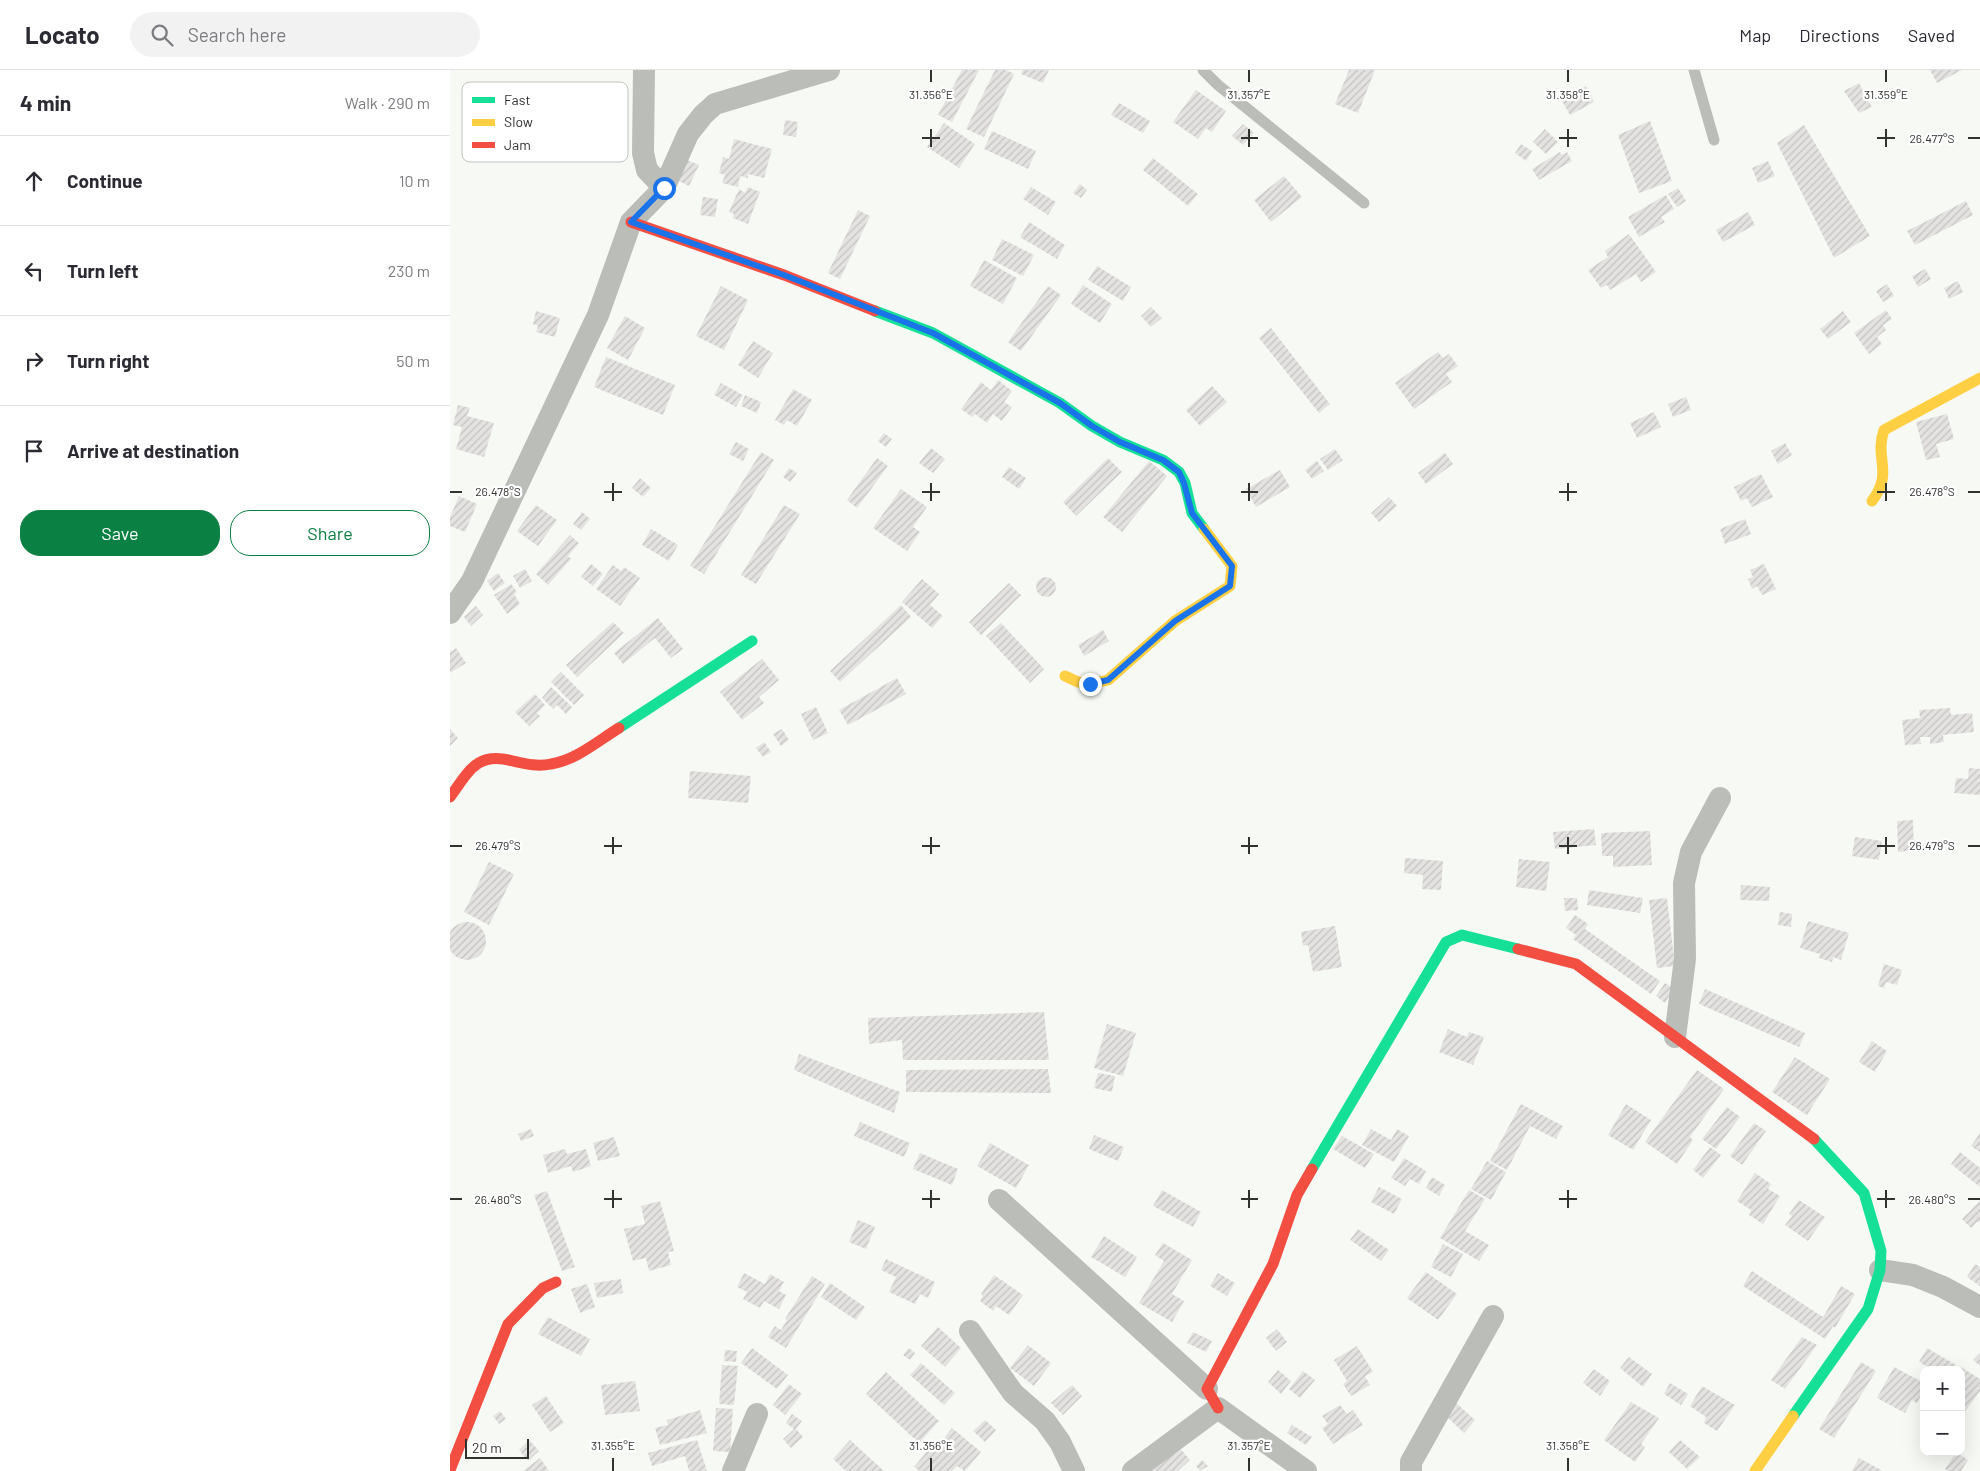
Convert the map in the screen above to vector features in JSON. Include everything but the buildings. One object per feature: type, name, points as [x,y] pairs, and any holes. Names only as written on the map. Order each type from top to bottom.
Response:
[{"type":"street","points":[[644,70],[643,153],[647,170],[664,188]]},
{"type":"street","points":[[450,613],[472,581],[598,315],[631,222],[664,188],[688,134],[703,115],[715,104],[829,70]]},
{"type":"street","points":[[631,222],[784,275],[933,333],[1060,403],[1092,426],[1120,442],[1163,460],[1179,472],[1192,513],[1232,566],[1230,586],[1175,621],[1108,680],[1084,683],[1065,676]]},
{"type":"street","points":[[1872,501],[1883,483],[1884,470],[1879,448],[1880,438],[1884,430],[1980,378]]},
{"type":"street","points":[[450,798],[467,775],[487,758],[501,758],[527,764],[553,766],[572,758],[752,641]]},
{"type":"street","points":[[1675,1036],[1685,959],[1684,883],[1691,852],[1720,798]]},
{"type":"street","points":[[1133,1471],[1213,1398],[1273,1264],[1297,1195],[1446,942],[1462,935],[1576,964],[1814,1139],[1864,1193],[1881,1251],[1880,1270],[1868,1309],[1755,1471]]},
{"type":"street","points":[[999,1200],[1213,1398],[1306,1471]]},
{"type":"street","points":[[1880,1270],[1913,1275],[1943,1287],[1980,1307]]},
{"type":"street","points":[[450,1470],[508,1324],[542,1288],[556,1282]]},
{"type":"street","points":[[1411,1471],[1410,1462],[1493,1316]]},
{"type":"street","points":[[970,1331],[1013,1393],[1050,1428],[1060,1442],[1074,1471]]},
{"type":"street","points":[[733,1471],[757,1414]]},
{"type":"lane","points":[[1203,70],[1218,86],[1364,203]]},
{"type":"lane","points":[[1694,70],[1714,140]]},
{"type":"traffic: fast","points":[[875,311],[933,333],[1060,403],[1092,426],[1120,442],[1163,460],[1179,472],[1185,483],[1192,513],[1204,529]]},
{"type":"traffic: fast","points":[[619,728],[752,641]]},
{"type":"traffic: fast","points":[[1312,1169],[1446,942],[1462,935],[1518,949]]},
{"type":"traffic: fast","points":[[1793,1416],[1868,1309],[1880,1270],[1881,1251],[1864,1193],[1814,1139]]},
{"type":"traffic: slow","points":[[1872,501],[1882,482],[1881,449],[1884,430],[1980,378]]},
{"type":"traffic: slow","points":[[1065,676],[1078,682],[1090,684],[1108,680],[1175,621],[1230,586],[1232,566],[1204,529]]},
{"type":"traffic: slow","points":[[1755,1471],[1793,1416]]},
{"type":"traffic: jam","points":[[631,222],[784,275],[875,311]]},
{"type":"traffic: jam","points":[[450,797],[469,772],[482,761],[501,759],[541,765],[560,762],[587,749],[619,728]]},
{"type":"traffic: jam","points":[[1518,949],[1576,964],[1814,1139]]},
{"type":"traffic: jam","points":[[1218,1408],[1207,1389],[1273,1264],[1297,1195],[1312,1169]]},
{"type":"traffic: jam","points":[[450,1470],[508,1324],[543,1288],[556,1282]]},
{"type":"route","points":[[664,188],[631,222],[784,275],[933,333],[1060,403],[1092,426],[1120,442],[1163,460],[1179,472],[1192,513],[1232,566],[1233,575],[1230,586],[1175,621],[1108,680],[1090,684]]}]
